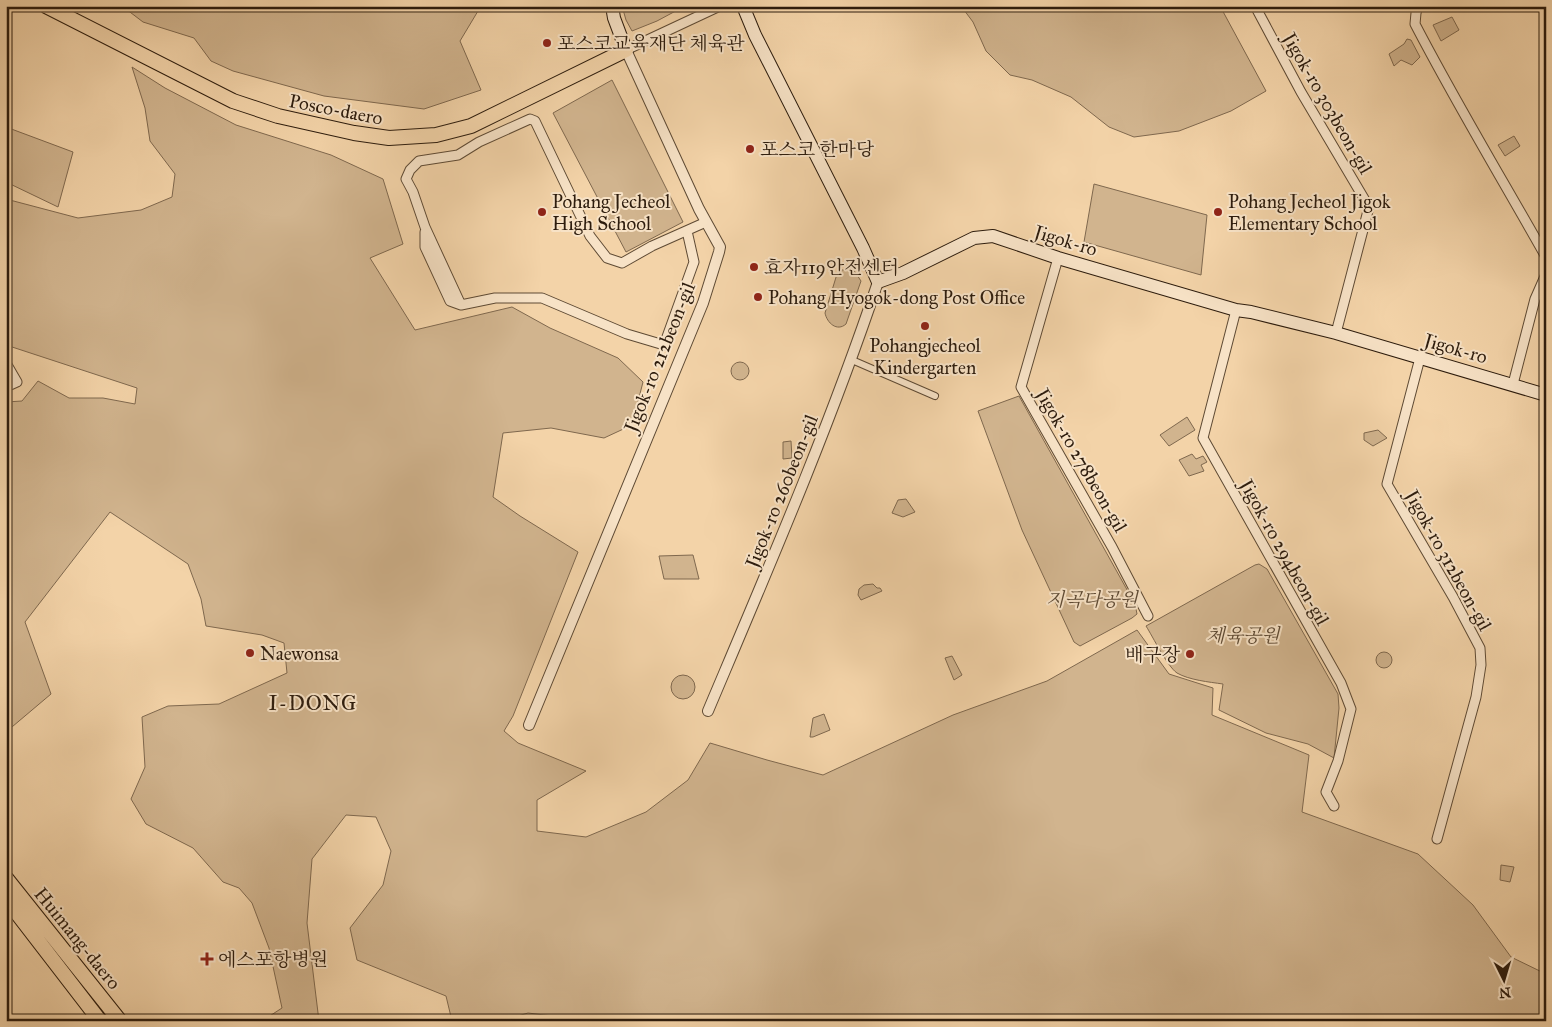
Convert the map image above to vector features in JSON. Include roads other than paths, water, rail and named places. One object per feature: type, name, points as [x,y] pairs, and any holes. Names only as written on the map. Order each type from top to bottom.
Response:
[{"type":"main road","name":"Posco-daero","points":[[46,6],[233,101],[278,116],[354,133],[389,138],[436,135],[471,126],[626,50]]},
{"type":"main road","name":"Jigok-ro 212beon-gil","points":[[612,6],[616,25],[626,50]]},
{"type":"main road","points":[[743,6],[754,35],[863,248],[878,282]]},
{"type":"main road","name":"Jigok-ro","points":[[878,282],[903,273],[974,238],[993,236],[1058,258],[1236,310],[1336,333],[1546,395]]},
{"type":"main road","name":"Huimang-daero","points":[[6,878],[120,1021]]},
{"type":"main road","name":"Huimang-daero","points":[[6,899],[100,1021]]},
{"type":"street","points":[[626,50],[720,6]]},
{"type":"street","name":"Jigok-ro 303beon-gil","points":[[1255,6],[1301,92],[1369,207],[1336,333]]},
{"type":"street","points":[[1418,6],[1415,24],[1448,86],[1546,257]]},
{"type":"street","name":"Jigok-ro 212beon-gil","points":[[528,725],[704,303],[720,247],[706,222],[626,50]]},
{"type":"street","points":[[687,231],[694,262],[664,345],[627,334],[542,298],[495,298],[461,305],[425,227],[413,192],[406,179],[410,170],[419,161],[458,155],[472,146],[530,119],[535,121],[590,236],[607,258],[622,263],[652,246],[706,222]]},
{"type":"street","name":"Jigok-ro 278beon-gil","points":[[1058,258],[1021,387],[1112,547],[1148,616]]},
{"type":"street","points":[[1513,384],[1535,299],[1546,274]]},
{"type":"street","name":"Jigok-ro 260beon-gil","points":[[708,711],[783,534],[852,360],[878,282]]},
{"type":"street","name":"Jigok-ro 294beon-gil","points":[[1236,310],[1203,438],[1341,683],[1351,709],[1338,761],[1326,792],[1334,806]]},
{"type":"street","name":"Jigok-ro 312beon-gil","points":[[1420,358],[1387,484],[1453,597],[1480,648],[1481,661],[1476,697],[1437,839]]},
{"type":"street","points":[[852,360],[935,396]]},
{"type":"street","points":[[6,363],[17,382],[6,387]]},
{"type":"place","name":"포스코교육재단 체육관","points":[[547,43]]},
{"type":"place","name":"포스코 한마당","points":[[750,149]]},
{"type":"place","name":"Pohang Jecheol High School","points":[[542,212]]},
{"type":"place","name":"Pohang Jecheol Jigok Elementary School","points":[[1218,212]]},
{"type":"place","name":"효자119안전센터","points":[[754,267]]},
{"type":"place","name":"Pohang Hyogok-dong Post Office","points":[[758,297]]},
{"type":"place","name":"Pohangjecheol Kindergarten","points":[[925,326]]},
{"type":"place","name":"Naewonsa","points":[[250,653]]},
{"type":"place","name":"배구장","points":[[1190,654]]},
{"type":"place","name":"에스포항병원","points":[[207,959]]},
{"type":"district","name":"I-DONG","points":[[313,703]]},
{"type":"park label","name":"지곡다공원","points":[[1092,599]]},
{"type":"park label","name":"체육공원","points":[[1243,635]]}]
